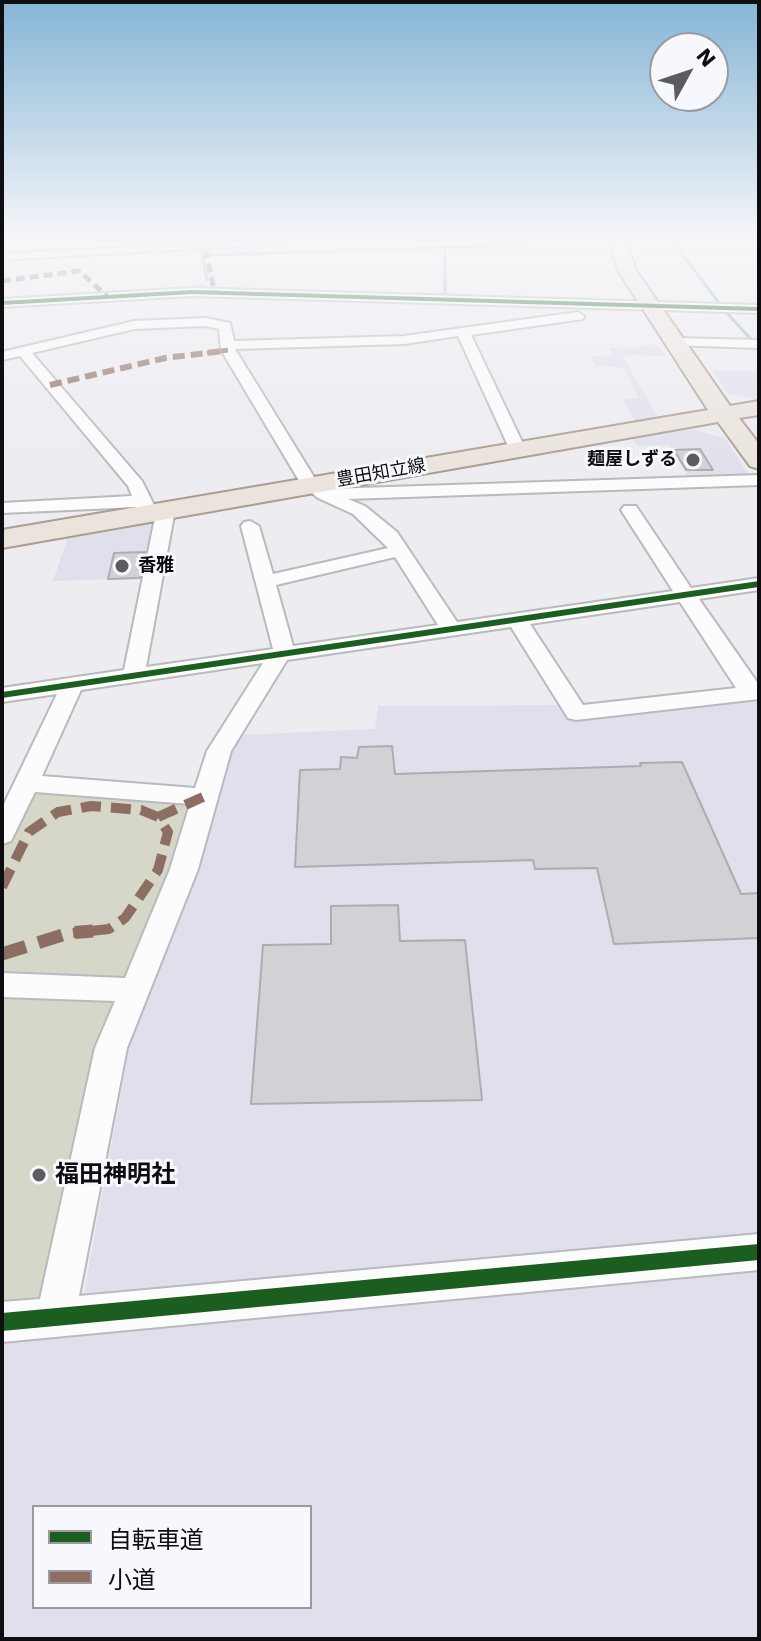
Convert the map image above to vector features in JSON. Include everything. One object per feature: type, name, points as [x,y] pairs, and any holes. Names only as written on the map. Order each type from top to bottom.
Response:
[{"type":"main road","points":[[656,313],[759,461]]},
{"type":"main road","name":"豊田知立線","points":[[2,539],[153,508],[318,490],[518,450],[759,408]]},
{"type":"street","points":[[123,313],[134,325]]},
{"type":"street","points":[[227,345],[372,342],[598,313]]},
{"type":"street","points":[[2,356],[134,325],[218,323],[225,326],[227,345],[318,490],[359,510],[402,550],[450,627]]},
{"type":"street","points":[[463,332],[518,450]]},
{"type":"street","points":[[674,342],[759,344]]},
{"type":"street","points":[[23,351],[153,508],[134,674]]},
{"type":"street","points":[[318,490],[759,480]]},
{"type":"street","points":[[2,508],[153,508]]},
{"type":"street","points":[[517,619],[576,713],[755,692],[630,510]]},
{"type":"street","points":[[55,1318],[111,1048],[184,869],[219,751],[283,652],[250,526]]},
{"type":"street","points":[[265,582],[402,550]]},
{"type":"street","points":[[2,695],[759,584]]},
{"type":"street","points":[[2,835],[73,684]]},
{"type":"street","points":[[26,783],[203,797]]},
{"type":"street","points":[[2,985],[135,990]]},
{"type":"street","points":[[2,1322],[759,1252]]},
{"type":"shaded area","points":[[659,346],[666,356],[622,355],[658,417],[635,422],[623,399],[638,398],[624,368],[596,366],[590,356],[612,355],[611,348]]},
{"type":"shaded area","points":[[711,370],[759,371],[759,400],[727,393]]},
{"type":"shaded area","points":[[691,429],[725,438],[750,477],[690,479],[669,445],[638,446],[632,438]]},
{"type":"shaded area","points":[[157,522],[146,578],[53,581],[68,537]]},
{"type":"shaded area","points":[[759,696],[759,1236],[82,1304],[134,1022],[216,803],[235,743],[241,735],[375,729],[378,706],[560,705],[569,718]]},
{"type":"shaded area","points":[[28,786],[198,799],[131,983],[2,977],[2,846]]},
{"type":"shaded area","name":"福田神明社","points":[[2,994],[114,997],[98,1043],[77,1127],[40,1306],[2,1309]]},
{"type":"shaded area","points":[[759,1263],[759,1639],[2,1639],[2,1335]]},
{"type":"building","name":"麺屋しずる","points":[[700,449],[713,470],[686,470],[674,450]]},
{"type":"building","points":[[145,552],[140,578],[108,579],[114,553]]},
{"type":"building","points":[[392,746],[395,774],[682,762],[741,894],[759,893],[759,938],[614,944],[597,868],[535,869],[533,860],[295,867],[300,770],[340,769],[341,757],[357,758],[359,747]]},
{"type":"building","points":[[398,905],[400,941],[465,940],[482,1100],[251,1104],[263,945],[331,944],[331,906]]},
{"type":"waterway","points":[[727,313],[759,348]]},
{"type":"marked path","points":[[50,385],[165,358],[228,350]]},
{"type":"marked path","points":[[158,817],[203,797]]},
{"type":"marked path","points":[[2,887],[29,832],[58,812],[91,806],[141,810],[158,817],[168,832],[158,870],[125,918],[109,929],[69,933],[2,954]]},
{"type":"cycle path","points":[[2,695],[759,584]]},
{"type":"cycle path","points":[[2,1322],[759,1252]]},
{"type":"place","name":"麺屋しずる","points":[[693,460]]},
{"type":"place","name":"香雅","points":[[122,566]]},
{"type":"place","name":"福田神明社","points":[[39,1175]]}]
